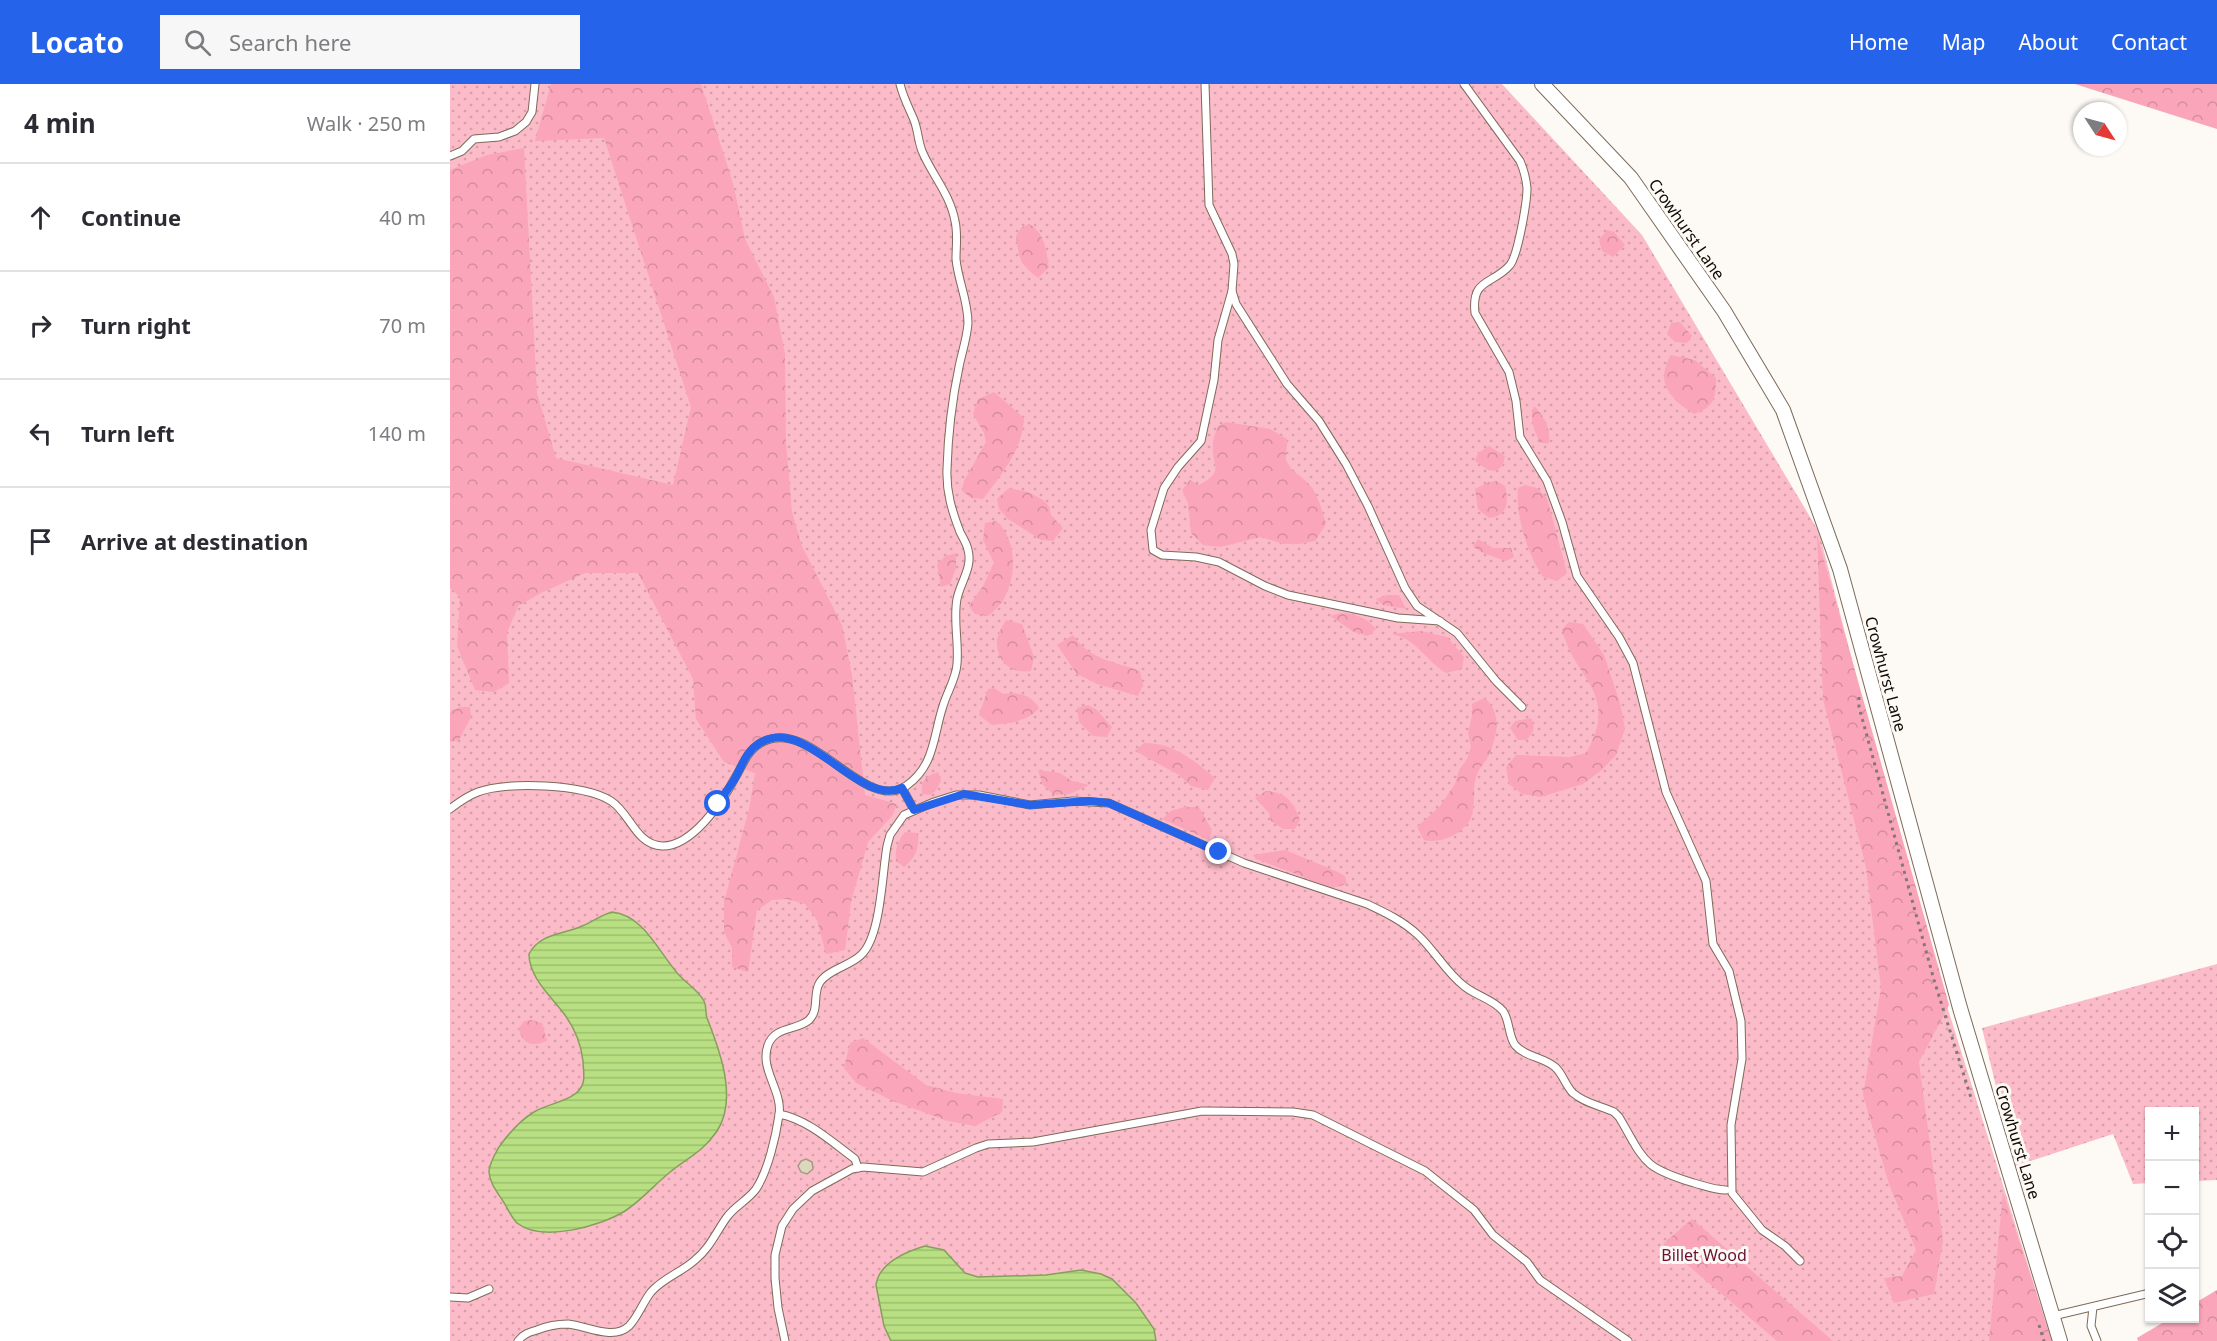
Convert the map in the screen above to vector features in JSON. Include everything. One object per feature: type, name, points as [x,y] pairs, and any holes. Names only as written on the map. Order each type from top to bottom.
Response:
[{"type":"street","name":"Crowhurst Lane","points":[[1542,84],[1631,178],[1724,311],[1783,410],[1840,569],[1960,1008],[2060,1341]]},
{"type":"lane","points":[[450,156],[462,151],[474,139],[499,137],[526,122],[532,112],[536,84]]},
{"type":"lane","points":[[450,808],[465,797],[497,787],[533,786],[570,789],[602,796],[613,802],[645,839],[657,846],[669,846],[690,837],[735,778],[744,758],[759,743],[771,738],[780,737],[798,742],[818,752],[872,788],[883,791],[902,788],[927,764],[934,748],[943,704],[957,669],[957,598],[964,581],[969,551],[951,507],[947,475],[951,423],[968,322],[956,260],[956,221],[946,193],[922,152],[917,127],[900,84]]},
{"type":"lane","points":[[1205,84],[1209,205],[1232,254],[1234,264],[1232,291],[1218,340],[1214,380],[1201,441],[1173,473],[1164,488],[1151,530],[1153,550],[1162,555],[1196,557],[1219,562],[1265,586],[1288,595],[1398,618],[1440,621]]},
{"type":"lane","points":[[1464,84],[1520,161],[1525,170],[1527,191],[1515,257],[1503,272],[1485,282],[1478,291],[1475,296],[1475,313],[1509,372],[1516,401],[1520,437],[1547,481],[1562,522],[1577,576],[1619,637],[1633,663],[1666,792],[1706,881],[1713,944],[1729,971],[1741,1021],[1742,1059],[1731,1125],[1732,1193],[1762,1230],[1785,1246],[1800,1261]]},
{"type":"lane","points":[[1232,291],[1236,304],[1249,327],[1271,356],[1287,384],[1319,421],[1346,464],[1368,506],[1405,588],[1418,606],[1457,633],[1496,681],[1522,707]]},
{"type":"lane","points":[[902,788],[914,810]]},
{"type":"lane","points":[[518,1341],[528,1333],[553,1325],[576,1325],[620,1332],[628,1326],[652,1291],[687,1267],[706,1250],[726,1218],[757,1188],[768,1160],[779,1114],[774,1088],[767,1069],[767,1046],[772,1037],[779,1032],[803,1023],[815,1012],[817,990],[822,979],[850,964],[864,953],[874,934],[890,835],[904,815],[964,794],[1030,805],[1081,801],[1109,803],[1244,863],[1377,909],[1403,923],[1418,936],[1467,989],[1501,1009],[1508,1019],[1512,1039],[1516,1046],[1556,1067],[1573,1093],[1614,1112],[1641,1156],[1654,1168],[1674,1177],[1714,1189],[1726,1190]]},
{"type":"lane","points":[[785,1341],[779,1317],[775,1278],[775,1256],[782,1226],[793,1209],[812,1191],[825,1183],[863,1167],[923,1172],[988,1144],[1033,1142],[1202,1111],[1302,1112],[1313,1115],[1425,1172],[1474,1209],[1493,1235],[1527,1262],[1540,1280],[1628,1341]]},
{"type":"lane","points":[[779,1114],[801,1121],[855,1159],[858,1168]]},
{"type":"lane","points":[[450,1297],[468,1298],[489,1289]]},
{"type":"lane","points":[[2053,1317],[2145,1294]]},
{"type":"lane","points":[[2093,1307],[2091,1326],[2097,1341]]},
{"type":"green space","points":[[450,84],[1502,84],[1642,235],[1819,532],[1915,904],[2044,1316],[2017,1341],[450,1341]]},
{"type":"green space","points":[[551,84],[701,84],[733,183],[745,239],[774,297],[785,354],[786,442],[792,512],[802,546],[842,625],[852,675],[865,795],[897,804],[892,816],[868,842],[851,902],[845,950],[826,954],[817,920],[805,904],[787,899],[772,900],[757,910],[748,972],[732,967],[732,948],[724,932],[724,902],[749,809],[755,773],[724,762],[696,719],[693,679],[638,573],[585,573],[518,606],[507,633],[509,683],[494,692],[475,690],[457,646],[460,597],[450,588],[450,170],[487,155],[524,148],[537,393],[556,458],[673,485],[691,407],[604,138],[535,141]]},
{"type":"green space","points":[[2075,84],[2217,84],[2217,129],[2078,85]]},
{"type":"green space","points":[[1029,224],[1042,237],[1046,248],[1049,267],[1038,278],[1023,264],[1018,250],[1016,236],[1021,228]]},
{"type":"green space","points":[[1607,230],[1614,232],[1625,245],[1613,257],[1602,251],[1599,240]]},
{"type":"green space","points":[[1680,322],[1692,336],[1687,343],[1675,342],[1667,334],[1671,323]]},
{"type":"green space","points":[[1671,355],[1695,360],[1716,378],[1712,401],[1701,411],[1694,414],[1678,402],[1668,389],[1664,374]]},
{"type":"green space","points":[[994,392],[1024,418],[1023,429],[1010,461],[997,481],[983,499],[972,498],[962,491],[964,481],[986,442],[984,433],[973,414],[978,399]]},
{"type":"green space","points":[[1534,406],[1546,424],[1549,434],[1548,444],[1540,442],[1534,429],[1532,415]]},
{"type":"green space","points":[[1226,422],[1270,429],[1287,439],[1287,462],[1291,469],[1313,490],[1326,524],[1315,541],[1283,544],[1261,537],[1220,547],[1203,545],[1191,533],[1188,503],[1182,490],[1190,480],[1199,485],[1215,472],[1214,437],[1218,426]]},
{"type":"green space","points":[[1489,446],[1505,456],[1503,465],[1496,471],[1488,470],[1475,461],[1478,453]]},
{"type":"green space","points":[[1497,481],[1505,486],[1506,507],[1500,514],[1489,518],[1478,509],[1475,489]]},
{"type":"green space","points":[[1525,485],[1537,488],[1547,498],[1567,573],[1557,581],[1543,577],[1528,546],[1521,522],[1518,498],[1518,488]]},
{"type":"green space","points":[[1009,488],[1028,492],[1049,506],[1051,515],[1063,528],[1053,541],[1041,540],[1008,519],[999,509],[997,499]]},
{"type":"green space","points":[[996,521],[1003,529],[1012,549],[1010,582],[1002,602],[992,613],[988,616],[975,614],[969,606],[983,586],[994,563],[983,540],[985,523]]},
{"type":"green space","points":[[1817,535],[1949,1005],[1919,1062],[1943,1241],[1934,1294],[1894,1303],[1884,1278],[1902,1276],[1916,1250],[1889,1184],[1863,1095],[1881,988],[1866,867],[1823,699]]},
{"type":"green space","points":[[1478,539],[1493,548],[1511,548],[1514,557],[1506,561],[1476,549],[1473,546]]},
{"type":"green space","points":[[956,553],[956,568],[950,584],[941,587],[937,564],[946,556]]},
{"type":"green space","points":[[1387,595],[1399,595],[1406,609],[1383,605],[1376,599]]},
{"type":"green space","points":[[1341,613],[1360,617],[1376,629],[1368,636],[1354,632],[1330,616]]},
{"type":"green space","points":[[1006,620],[1022,624],[1034,657],[1031,671],[1012,669],[1000,656],[997,639]]},
{"type":"green space","points":[[1569,622],[1583,624],[1604,655],[1620,703],[1625,729],[1616,755],[1603,769],[1583,784],[1541,797],[1522,794],[1509,784],[1506,767],[1516,755],[1570,757],[1586,753],[1595,732],[1599,715],[1597,700],[1568,646],[1562,629]]},
{"type":"green space","points":[[1421,631],[1447,637],[1464,657],[1462,669],[1446,673],[1415,646],[1392,634]]},
{"type":"green space","points":[[1073,635],[1095,655],[1140,671],[1143,685],[1138,696],[1097,684],[1077,674],[1057,645]]},
{"type":"green space","points":[[994,688],[1003,694],[1024,695],[1039,708],[1024,719],[992,725],[979,715],[988,689]]},
{"type":"green space","points":[[1484,698],[1494,710],[1496,733],[1488,757],[1476,777],[1471,818],[1463,829],[1451,836],[1444,839],[1424,840],[1417,827],[1440,806],[1455,784],[1459,770],[1467,759],[1471,747],[1468,733],[1472,704]]},
{"type":"green space","points":[[1088,705],[1097,710],[1112,727],[1107,737],[1093,736],[1079,722],[1077,708]]},
{"type":"green space","points":[[460,707],[470,707],[471,717],[459,740],[450,742],[450,712]]},
{"type":"green space","points":[[1531,718],[1532,733],[1526,740],[1518,740],[1510,728],[1515,721]]},
{"type":"green space","points":[[1144,743],[1173,749],[1199,765],[1215,778],[1208,790],[1191,786],[1179,775],[1135,751]]},
{"type":"green space","points":[[1038,770],[1060,773],[1072,781],[1089,785],[1070,794],[1054,795],[1043,785]]},
{"type":"green space","points":[[938,772],[941,780],[937,789],[930,795],[922,794],[925,780]]},
{"type":"green space","points":[[1266,791],[1278,793],[1292,803],[1300,820],[1295,829],[1283,829],[1271,821],[1269,813],[1255,798]]},
{"type":"green space","points":[[1184,807],[1199,807],[1212,830],[1209,840],[1162,819],[1171,811]]},
{"type":"green space","points":[[905,832],[918,833],[918,839],[914,856],[904,867],[896,861],[896,853],[898,842]]},
{"type":"green space","points":[[1285,850],[1338,872],[1345,876],[1347,884],[1325,890],[1306,878],[1256,859],[1253,855]]},
{"type":"green space","points":[[2217,964],[2217,1180],[2199,1181],[2199,1107],[2145,1107],[2145,1183],[2133,1184],[2113,1134],[2015,1166],[1982,1028]]},
{"type":"green space","points":[[524,1021],[542,1023],[547,1041],[532,1044],[525,1041],[519,1028]]},
{"type":"green space","points":[[863,1038],[926,1085],[956,1093],[1003,1099],[1002,1112],[975,1126],[948,1121],[893,1101],[856,1083],[844,1068],[850,1043]]},
{"type":"green space","points":[[2003,1192],[2052,1341],[1989,1341]]},
{"type":"green space","name":"Billet Wood","points":[[1692,1219],[1833,1341],[1777,1341],[1663,1244]]},
{"type":"green space","points":[[2217,1290],[2217,1341],[2138,1341],[2137,1338],[2162,1323],[2199,1323],[2199,1301]]},
{"type":"shaded area","points":[[612,912],[633,920],[642,927],[679,975],[704,1001],[725,1075],[726,1104],[723,1118],[717,1131],[706,1144],[625,1211],[602,1222],[571,1230],[541,1232],[528,1229],[517,1223],[494,1186],[489,1172],[491,1162],[499,1147],[519,1123],[534,1112],[575,1094],[583,1083],[584,1075],[581,1048],[575,1031],[537,979],[529,954],[545,938],[582,926]]},
{"type":"shaded area","points":[[925,1246],[944,1250],[965,1273],[978,1277],[1046,1275],[1081,1270],[1101,1274],[1112,1279],[1136,1303],[1154,1329],[1156,1341],[891,1341],[884,1326],[876,1285],[878,1277],[882,1270],[894,1260]]},
{"type":"building","points":[[806,1159],[812,1162],[813,1169],[807,1174],[801,1172],[798,1166]]},
{"type":"route","points":[[718,804],[735,778],[744,758],[759,743],[780,737],[798,742],[818,752],[872,788],[883,791],[902,788],[914,810],[964,794],[1030,805],[1072,801],[1109,803],[1219,852]]}]
